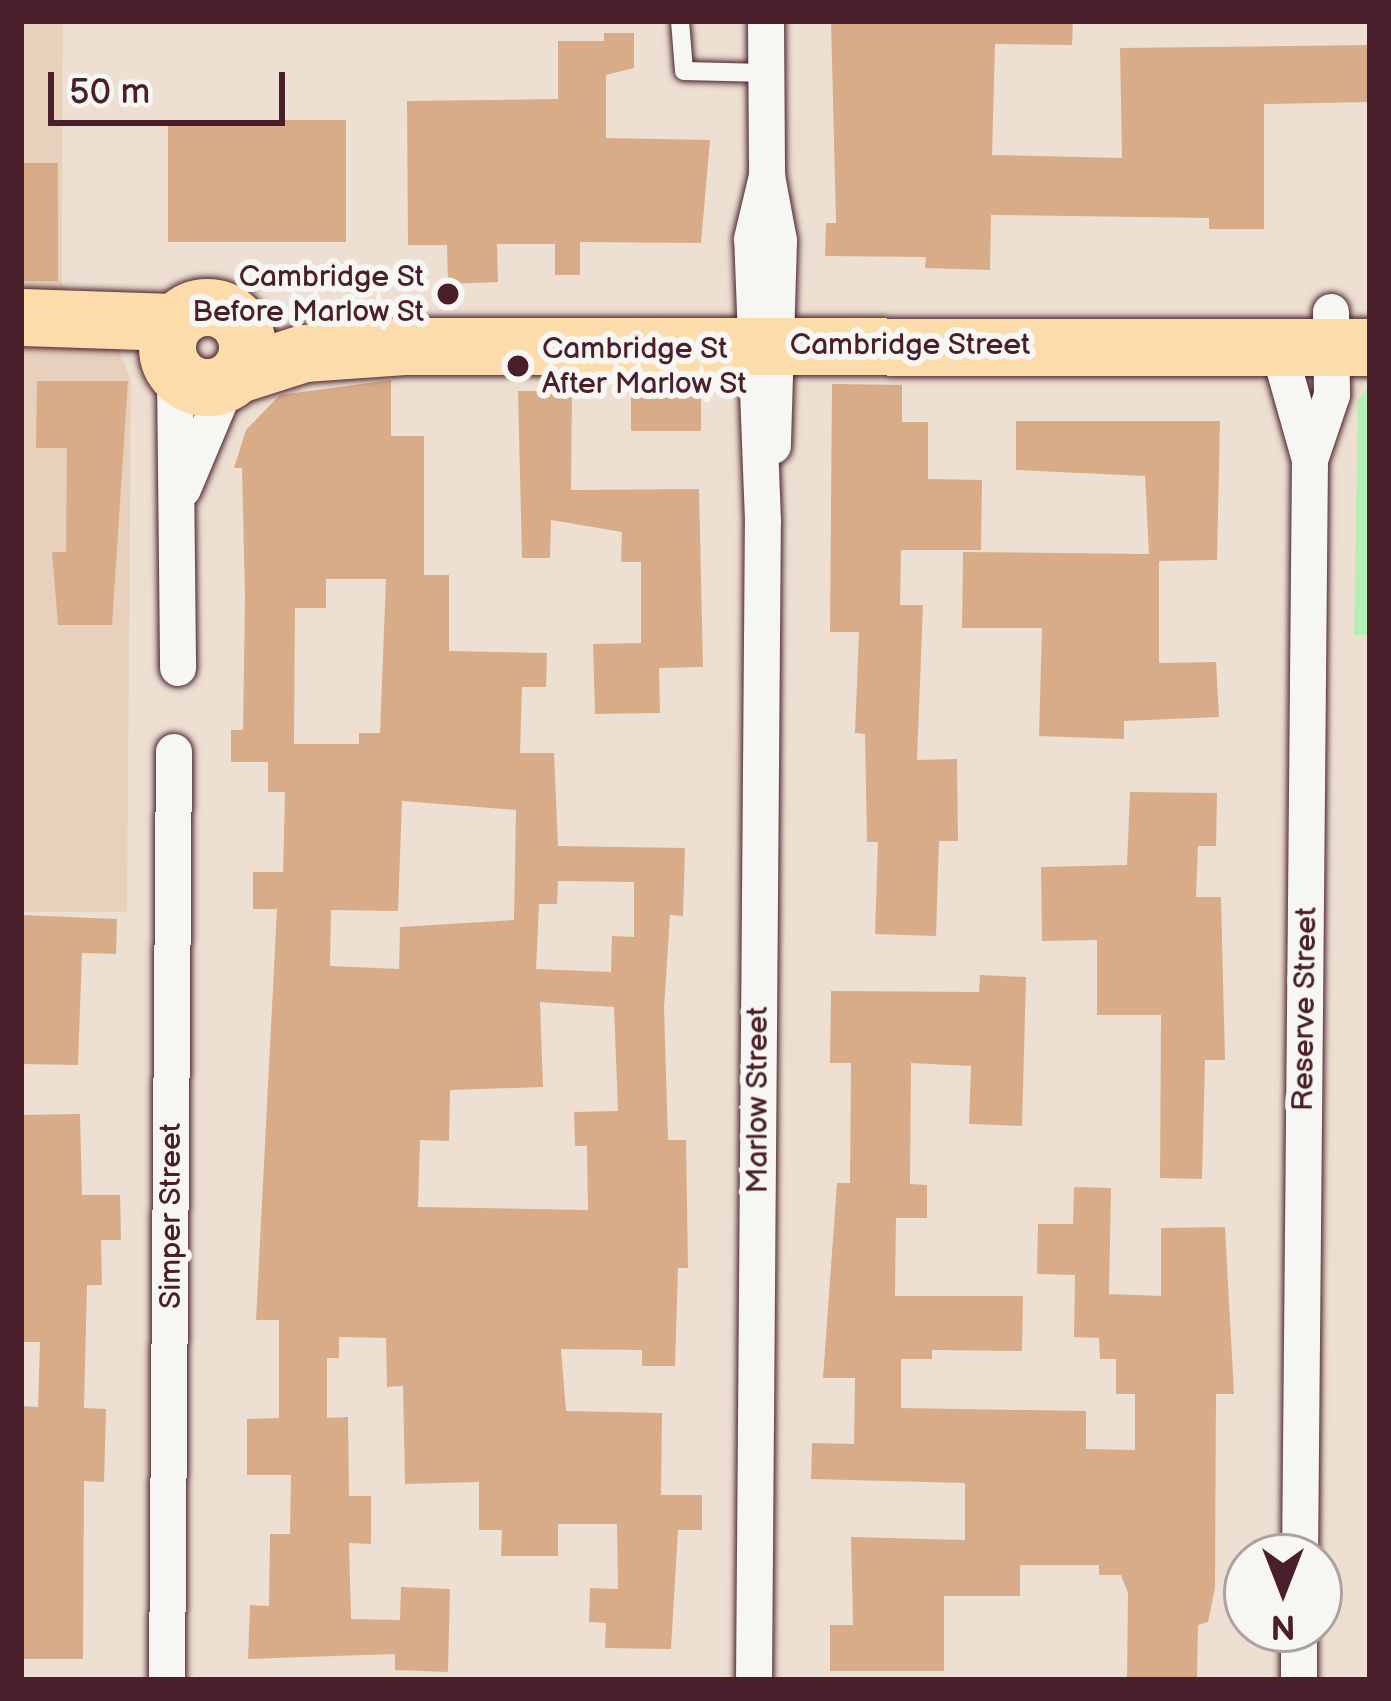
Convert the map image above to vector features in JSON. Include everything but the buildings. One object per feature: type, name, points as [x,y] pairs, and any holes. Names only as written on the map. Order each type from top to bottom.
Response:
[{"type":"main road","name":"Cambridge Street","points":[[21,351],[205,358],[380,312],[766,327],[1336,333]]},
{"type":"main road","name":"Cambridge Street","points":[[21,317],[205,358]]},
{"type":"street","name":"Marlow Street","points":[[754,1680],[766,327],[752,239],[766,176],[766,21]]},
{"type":"street","name":"Reserve Street","points":[[1310,460],[1332,395],[1336,333]]},
{"type":"street","name":"Reserve Street","points":[[1300,1533],[1310,460],[1336,333]]},
{"type":"street","points":[[178,668],[183,489],[205,358]]},
{"type":"street","points":[[183,489],[205,358]]},
{"type":"street","name":"Simper Street","points":[[167,1680],[174,752]]},
{"type":"lane","points":[[680,21],[684,71],[766,74]]},
{"type":"shaded area","points":[[21,21],[63,21],[62,284],[116,341],[131,381],[127,912],[21,912]]},
{"type":"green space","points":[[1370,386],[1370,635],[1354,635],[1358,400]]},
{"type":"place","name":"Cambridge St Before Marlow St","points":[[448,294]]},
{"type":"place","name":"Cambridge St After Marlow St","points":[[518,366]]}]
